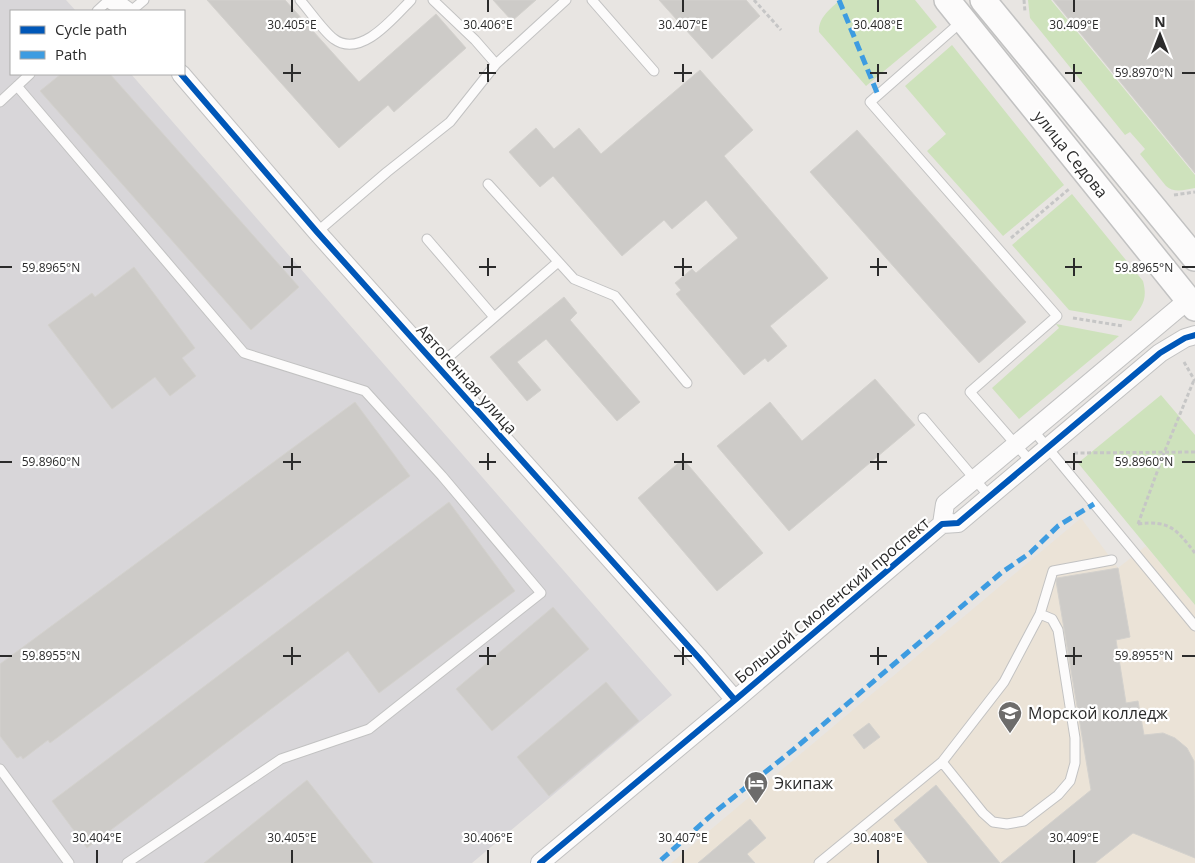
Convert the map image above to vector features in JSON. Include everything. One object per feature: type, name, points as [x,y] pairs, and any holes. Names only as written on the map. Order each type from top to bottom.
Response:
[{"type":"main road","name":"улица Седова","points":[[947,0],[1191,304]]},
{"type":"main road","name":"улица Седова","points":[[983,0],[1195,258]]},
{"type":"street","points":[[110,0],[125,10]]},
{"type":"street","name":"Автогенная улица","points":[[182,75],[317,232],[735,700]]},
{"type":"street","name":"Большой Смоленский проспект","points":[[942,524],[945,504],[1033,430],[1191,304]]},
{"type":"street","name":"Большой Смоленский проспект","points":[[540,863],[942,524],[958,523],[1160,353],[1185,338],[1195,335]]},
{"type":"lane","points":[[98,10],[110,0]]},
{"type":"lane","points":[[132,10],[144,0]]},
{"type":"lane","points":[[300,0],[334,39],[348,44],[364,42],[376,34],[411,0]]},
{"type":"lane","points":[[433,0],[475,40],[496,64]]},
{"type":"lane","points":[[317,232],[387,172],[450,122],[496,64],[566,0]]},
{"type":"lane","points":[[592,0],[654,71]]},
{"type":"lane","points":[[964,20],[870,102],[1057,316],[970,392],[1031,462]]},
{"type":"lane","points":[[0,102],[29,75]]},
{"type":"lane","points":[[17,86],[244,353],[365,391],[442,476],[541,593],[369,729],[281,759],[127,863]]},
{"type":"lane","points":[[488,184],[574,279],[615,296],[687,383]]},
{"type":"lane","points":[[427,239],[494,317]]},
{"type":"lane","points":[[437,367],[558,262]]},
{"type":"lane","points":[[923,418],[989,496]]},
{"type":"lane","points":[[1033,430],[1195,626]]},
{"type":"lane","points":[[819,863],[942,762],[1004,682],[1040,614],[1053,571],[1112,560]]},
{"type":"lane","points":[[942,762],[983,813],[993,822],[1007,824],[1024,821],[1058,795],[1070,781],[1075,763],[1075,738],[1058,630],[1052,619],[1040,614]]},
{"type":"lane","points":[[0,769],[69,863]]},
{"type":"path","points":[[754,0],[781,30]]},
{"type":"path","points":[[999,248],[1072,186]]},
{"type":"path","points":[[1168,196],[1195,192]]},
{"type":"path","points":[[1057,316],[1125,327]]},
{"type":"path","points":[[1138,524],[1164,453],[1195,380],[1186,365]]},
{"type":"path","points":[[1071,453],[1195,452]]},
{"type":"path","points":[[1121,537],[1138,524],[1154,522],[1170,526],[1180,534],[1195,553]]},
{"type":"shaded area","points":[[0,0],[66,0],[75,10],[10,10],[10,75],[132,75],[672,695],[472,863],[0,863]]},
{"type":"shaded area","name":"Морской колледж","points":[[1081,518],[1118,568],[1146,546],[1195,605],[1195,863],[671,863]]},
{"type":"green space","points":[[840,0],[915,0],[937,27],[866,86],[819,32],[820,22]]},
{"type":"green space","points":[[1028,0],[1051,0],[1195,175],[1195,188],[1176,190],[1166,186],[1140,154],[1145,149],[1130,132],[1125,135],[1030,18]]},
{"type":"green space","points":[[952,45],[1064,185],[1003,236],[927,151],[946,134],[905,86]]},
{"type":"green space","points":[[1072,194],[1143,281],[1145,293],[1143,302],[1131,321],[1069,310],[1012,245]]},
{"type":"green space","points":[[1056,324],[1119,336],[1019,419],[992,388],[1059,328]]},
{"type":"green space","points":[[1161,395],[1195,435],[1195,605],[1078,463]]},
{"type":"building","points":[[207,0],[285,0],[359,82],[436,14],[466,48],[394,112],[388,105],[339,148]]},
{"type":"building","points":[[493,0],[536,0],[512,21]]},
{"type":"building","points":[[659,0],[746,0],[760,16],[712,59]]},
{"type":"building","points":[[1053,0],[1195,0],[1195,173],[1150,118]]},
{"type":"building","points":[[700,70],[753,130],[724,156],[828,278],[770,326],[787,346],[768,362],[765,358],[744,375],[676,294],[681,290],[675,283],[692,269],[696,273],[738,238],[706,200],[672,229],[664,220],[622,256],[553,176],[540,187],[509,152],[536,128],[554,149],[579,128],[601,154]]},
{"type":"building","points":[[60,75],[111,75],[299,287],[251,330],[40,91]]},
{"type":"building","points":[[857,130],[1026,322],[979,363],[810,172]]},
{"type":"building","points":[[134,267],[195,348],[182,358],[196,376],[170,396],[155,377],[112,409],[48,325],[92,293],[95,297]]},
{"type":"building","points":[[564,297],[577,313],[570,320],[640,402],[617,421],[546,339],[517,362],[541,390],[527,401],[490,357]]},
{"type":"building","points":[[875,379],[915,425],[789,531],[717,446],[770,402],[802,441]]},
{"type":"building","points":[[355,402],[410,476],[50,743],[48,740],[23,759],[21,756],[17,758],[0,736],[0,664]]},
{"type":"building","points":[[683,459],[763,553],[717,591],[638,498]]},
{"type":"building","points":[[449,502],[515,591],[379,693],[348,651],[87,848],[52,801]]},
{"type":"building","points":[[1118,568],[1130,637],[1116,640],[1126,703],[1138,701],[1144,735],[1163,733],[1175,738],[1187,748],[1194,761],[1195,858],[1133,833],[1095,863],[1001,863],[1091,790],[1056,581],[1057,578]]},
{"type":"building","points":[[553,607],[589,649],[492,731],[456,689]]},
{"type":"building","points":[[606,682],[639,721],[549,796],[517,757]]},
{"type":"building","points":[[869,723],[880,737],[864,749],[853,735]]},
{"type":"building","points":[[307,780],[373,863],[204,863]]},
{"type":"building","points":[[936,785],[1000,863],[928,863],[894,820]]},
{"type":"building","points":[[750,819],[766,838],[747,854],[755,863],[698,863]]},
{"type":"marked path","points":[[839,0],[878,95]]},
{"type":"marked path","points":[[661,860],[715,812],[793,750],[1001,573],[1030,553],[1058,526],[1094,504]]},
{"type":"cycle path","points":[[182,75],[317,232],[735,700]]},
{"type":"cycle path","points":[[540,863],[942,524],[958,523],[1160,353],[1185,338],[1195,335]]},
{"type":"place","name":"Морской колледж","points":[[1010,734]]},
{"type":"place","name":"Экипаж","points":[[756,804]]}]
